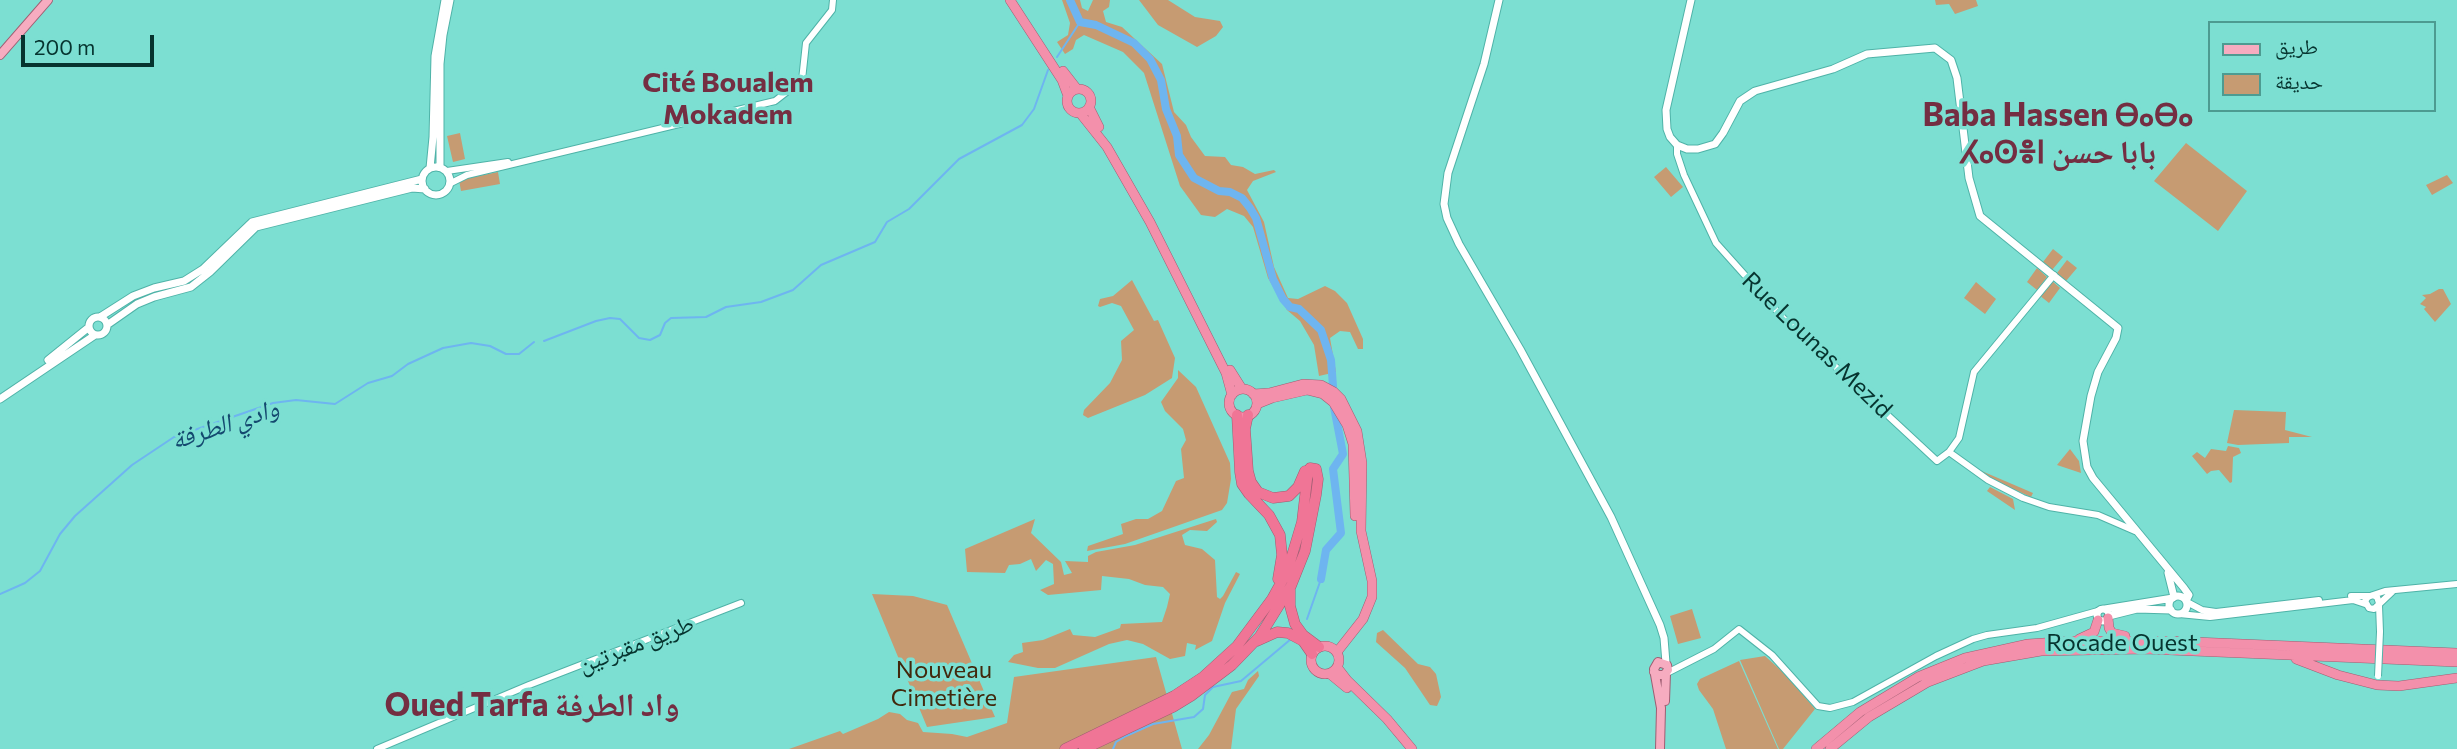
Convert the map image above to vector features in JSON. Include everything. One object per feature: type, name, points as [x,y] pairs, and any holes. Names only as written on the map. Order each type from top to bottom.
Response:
[{"type":"highway","points":[[1010,0],[1062,80],[1069,107],[1080,113],[1107,147],[1150,222],[1228,376],[1231,394],[1229,405],[1242,415],[1251,482],[1258,492],[1269,498],[1285,498],[1295,491],[1305,471],[1314,468],[1318,472],[1313,517],[1305,551],[1291,586],[1253,643],[1232,664],[1182,701],[1084,749]]},
{"type":"highway","points":[[1017,0],[1077,89],[1089,94],[1089,107],[1080,113]]},
{"type":"highway","points":[[1068,96],[1077,89]]},
{"type":"highway","points":[[1089,107],[1149,208],[1230,371],[1242,389],[1253,394],[1269,393],[1303,384],[1321,385],[1341,399],[1357,431],[1362,463],[1362,531],[1373,592],[1367,614],[1334,650],[1315,650],[1288,633],[1271,634],[1253,643]]},
{"type":"highway","points":[[1231,394],[1242,389]]},
{"type":"highway","points":[[1256,404],[1299,391],[1318,392],[1336,406],[1352,438],[1355,521],[1367,594],[1361,613],[1334,650]]},
{"type":"highway","points":[[1242,415],[1254,411],[1256,404],[1253,394]]},
{"type":"highway","points":[[1242,415],[1242,484],[1272,519],[1281,540],[1282,561],[1272,599]]},
{"type":"highway","points":[[1065,749],[1194,684],[1237,646],[1272,599],[1287,572],[1298,539],[1309,470]]},
{"type":"highway","points":[[1291,586],[1290,606],[1295,624],[1315,650]]},
{"type":"highway","points":[[2073,641],[2091,634],[2103,615]]},
{"type":"highway","points":[[2103,615],[2112,632],[2140,641]]},
{"type":"highway","name":"Rocade Ouest","points":[[1816,749],[1872,704],[1939,667],[1991,650],[2028,644],[2140,641],[2457,653]]},
{"type":"highway","name":"Rocade Ouest","points":[[1830,749],[1859,724],[1897,698],[1948,673],[1994,659],[2041,651],[2088,649],[2285,654],[2457,662]]},
{"type":"highway","points":[[1315,650],[1310,661],[1314,670],[1323,675],[1333,671],[1339,660],[1334,650]]},
{"type":"highway","points":[[2285,654],[2338,674],[2399,686],[2457,678]]},
{"type":"highway","points":[[1333,671],[1406,749]]},
{"type":"highway","points":[[1333,671],[1347,680],[1387,719],[1412,749]]},
{"type":"main road","points":[[0,55],[48,0]]},
{"type":"main road","points":[[445,0],[435,56],[430,168],[422,179],[425,189],[432,195],[441,195],[449,189],[451,183],[443,169],[440,64],[450,0]]},
{"type":"main road","points":[[1499,0],[1484,64],[1448,173],[1444,204],[1447,218],[1591,478],[1662,631],[1662,749]]},
{"type":"main road","points":[[1691,0],[1666,110],[1667,129],[1677,145],[1693,150],[1715,144],[1740,102],[1755,91],[1833,69],[1867,54],[1935,48],[1951,60],[1957,78],[1969,178],[1980,216],[2118,328],[2095,382],[2083,448],[2090,473],[2188,594],[2186,610],[2137,610],[2103,615]]},
{"type":"main road","points":[[430,168],[443,169]]},
{"type":"main road","points":[[0,394],[89,327],[92,319],[100,317],[133,296],[184,281],[203,269],[252,222],[422,179]]},
{"type":"main road","points":[[0,399],[95,335],[104,333],[107,325],[145,300],[191,287],[256,227],[412,188],[425,189]]},
{"type":"main road","points":[[100,317],[107,325]]},
{"type":"main road","points":[[89,327],[95,335]]},
{"type":"main road","points":[[2167,569],[2173,598],[2170,603],[2175,612]]},
{"type":"main road","points":[[2103,615],[2173,598],[2182,597],[2186,602]]},
{"type":"street","points":[[451,183],[467,176],[775,101],[802,80],[806,43],[831,10],[833,0]]},
{"type":"street","name":"Rue Lounas Mezid","points":[[1677,145],[1676,154],[1684,175],[1716,243],[1784,319],[1937,461],[1949,452]]},
{"type":"street","points":[[443,169],[544,157]]},
{"type":"street","points":[[2054,275],[1972,376],[1961,433],[1949,452],[1988,480],[2023,498],[2049,507],[2077,510],[2116,522],[2137,532]]},
{"type":"street","points":[[2116,522],[2126,518]]},
{"type":"street","points":[[2186,602],[2202,610],[2216,612],[2457,584]]},
{"type":"street","points":[[2372,609],[2394,590]]},
{"type":"street","points":[[2365,604],[2371,595]]},
{"type":"street","points":[[2371,595],[2378,598],[2379,604],[2378,681]]},
{"type":"street","points":[[2175,612],[2210,617],[2353,600],[2372,609],[2380,630]]},
{"type":"street","name":"طريق مقبرتين","points":[[377,749],[529,685],[741,603]]},
{"type":"street","points":[[1663,668],[1714,649],[1739,629],[1772,655],[1818,706],[1830,708],[1853,702],[1936,656],[1980,637],[2028,630],[2077,617],[2103,615]]},
{"type":"green space","points":[[1062,0],[1080,0],[1082,8],[1088,11],[1093,0],[1110,0],[1109,7],[1103,11],[1106,22],[1122,27],[1162,64],[1174,112],[1186,125],[1205,156],[1225,157],[1231,165],[1243,167],[1255,174],[1274,170],[1276,172],[1253,181],[1247,190],[1264,222],[1274,267],[1288,298],[1298,299],[1325,286],[1335,291],[1347,303],[1363,339],[1363,349],[1358,349],[1350,332],[1340,331],[1330,338],[1336,372],[1319,376],[1314,345],[1300,321],[1287,310],[1268,278],[1253,227],[1244,216],[1227,209],[1215,217],[1201,215],[1180,186],[1144,73],[1123,52],[1084,35],[1076,40],[1073,49],[1065,54],[1057,42],[1068,35],[1070,23]]},
{"type":"green space","points":[[1139,0],[1168,0],[1195,17],[1220,21],[1223,27],[1216,36],[1197,47],[1158,25]]},
{"type":"green space","points":[[1935,0],[1976,0],[1978,6],[1955,14],[1949,4],[1936,5]]},
{"type":"green space","points":[[460,133],[465,159],[453,162],[447,136]]},
{"type":"green space","points":[[2186,143],[2247,191],[2218,231],[2154,181]]},
{"type":"green space","points":[[1666,167],[1683,187],[1671,197],[1654,177]]},
{"type":"green space","points":[[498,172],[500,184],[461,191],[459,180]]},
{"type":"green space","points":[[2447,175],[2453,183],[2432,195],[2426,185]]},
{"type":"green space","points":[[2053,249],[2063,257],[2052,270],[2043,262]]},
{"type":"green space","points":[[2067,260],[2077,268],[2066,281],[2057,273]]},
{"type":"green space","points":[[2037,268],[2047,277],[2037,290],[2027,282]]},
{"type":"green space","points":[[1132,280],[1154,321],[1158,320],[1175,358],[1172,378],[1145,395],[1088,418],[1083,415],[1084,410],[1110,383],[1122,360],[1121,341],[1134,330],[1121,306],[1112,303],[1100,307],[1100,299],[1113,296]]},
{"type":"green space","points":[[2051,280],[2060,288],[2049,303],[2039,295]]},
{"type":"green space","points":[[1976,282],[1996,299],[1985,314],[1964,298]]},
{"type":"green space","points":[[2443,289],[2451,304],[2435,322],[2424,309],[2426,307],[2420,304],[2426,298],[2422,295]]},
{"type":"green space","points":[[1178,370],[1196,387],[1230,463],[1231,479],[1227,503],[1222,510],[1125,544],[1087,551],[1088,546],[1123,534],[1121,524],[1136,519],[1148,519],[1162,511],[1176,481],[1184,478],[1181,449],[1186,440],[1183,429],[1165,411],[1161,402],[1178,378]]},
{"type":"green space","points":[[2234,410],[2286,412],[2285,430],[2312,437],[2289,437],[2289,443],[2227,443]]},
{"type":"green space","points":[[2228,446],[2239,448],[2241,453],[2233,457],[2230,483],[2219,470],[2207,474],[2192,456],[2197,452],[2205,458],[2211,449],[2226,451]]},
{"type":"green space","points":[[2070,449],[2079,461],[2081,473],[2057,465]]},
{"type":"green space","points":[[1977,469],[2033,493],[2031,497],[1990,479]]},
{"type":"green space","points":[[1990,487],[2013,499],[2015,510],[1987,491]]},
{"type":"green space","points":[[1035,519],[1031,533],[1061,562],[1064,575],[1072,573],[1065,561],[1088,562],[1088,556],[1096,552],[1135,545],[1216,519],[1217,522],[1207,531],[1190,530],[1182,535],[1185,545],[1202,549],[1215,560],[1217,597],[1220,599],[1223,596],[1236,572],[1240,574],[1225,603],[1212,641],[1195,650],[1196,645],[1187,643],[1185,656],[1170,659],[1143,644],[1127,640],[1109,644],[1055,668],[1038,668],[1008,662],[1014,655],[1023,652],[1022,643],[1043,640],[1070,629],[1073,635],[1095,637],[1120,628],[1121,624],[1162,622],[1170,594],[1163,587],[1102,576],[1101,590],[1048,595],[1040,590],[1054,584],[1053,564],[1046,560],[1036,571],[1031,559],[1009,565],[1005,573],[967,572],[965,549]]},
{"type":"green space","name":"Nouveau Cimetière","points":[[872,594],[913,596],[947,605],[995,717],[927,727]]},
{"type":"green space","points":[[1692,609],[1701,638],[1678,644],[1670,616]]},
{"type":"green space","points":[[1383,630],[1418,664],[1430,667],[1436,674],[1441,697],[1437,706],[1430,705],[1405,668],[1376,642],[1377,633]]},
{"type":"green space","points":[[1765,656],[1785,674],[1815,709],[1783,749],[1779,749],[1740,660]]},
{"type":"green space","points":[[1156,657],[1182,749],[789,749],[840,731],[843,734],[889,712],[918,723],[923,732],[967,737],[1007,723],[1014,677]]},
{"type":"green space","points":[[1739,661],[1778,749],[1726,749],[1713,709],[1699,690],[1697,684],[1700,679]]},
{"type":"green space","points":[[1258,671],[1259,676],[1236,709],[1231,749],[1198,749],[1209,735],[1232,692],[1244,689],[1248,680]]},
{"type":"waterway","points":[[1070,0],[1080,22],[1096,25],[1134,43],[1150,59],[1161,80],[1166,109],[1177,136],[1179,155],[1194,178],[1219,191],[1230,192],[1242,198],[1250,208],[1256,218],[1273,279],[1283,299],[1290,307],[1299,309],[1321,330],[1331,360],[1333,386]]},
{"type":"waterway","name":"وادي الطرفة","points":[[1057,57],[1080,22]]},
{"type":"waterway","name":"وادي الطرفة","points":[[544,341],[610,318],[620,319],[639,338],[650,340],[660,335],[665,323],[671,318],[706,317],[726,307],[761,302],[793,290],[821,265],[875,242],[887,222],[909,209],[959,159],[1022,125],[1034,109],[1048,70]]},
{"type":"waterway","name":"وادي الطرفة","points":[[0,594],[25,583],[40,571],[60,534],[75,516],[132,465],[174,437],[273,403],[296,400],[335,404],[368,383],[392,376],[408,364],[443,348],[471,343],[490,346],[506,354],[519,354],[534,342]]},
{"type":"waterway","points":[[1321,579],[1326,550],[1341,533],[1333,469],[1343,454],[1334,407]]},
{"type":"waterway","points":[[1307,619],[1321,579]]},
{"type":"waterway","points":[[1113,749],[1116,742],[1153,724],[1194,717],[1203,709],[1205,695],[1213,687],[1241,681],[1291,639]]},
{"type":"district","name":"Cité Boualem Mokadem","points":[[728,99]]},
{"type":"district","name":"Baba Hassen ⴱⴰⴱⴰ ⵃⴰⵙⴻⵏ بابا حسن","points":[[2058,134]]},
{"type":"district","name":"Oued Tarfa واد الطرفة","points":[[532,705]]}]
